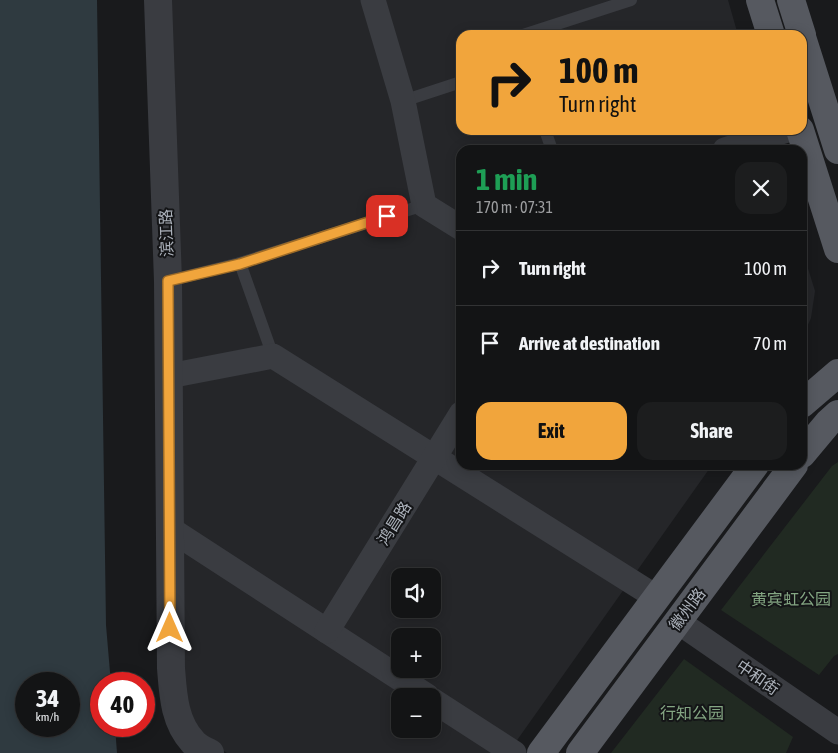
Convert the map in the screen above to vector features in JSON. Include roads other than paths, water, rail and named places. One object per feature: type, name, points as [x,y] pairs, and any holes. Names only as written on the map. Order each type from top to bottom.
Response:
[{"type":"main road","points":[[760,0],[769,30]]},
{"type":"main road","points":[[791,0],[800,30]]},
{"type":"main road","points":[[807,52],[838,150]]},
{"type":"main road","points":[[807,152],[838,249]]},
{"type":"main road","points":[[807,400],[838,373]]},
{"type":"main road","points":[[807,448],[838,414]]},
{"type":"main road","name":"徽州路","points":[[541,753],[751,470]]},
{"type":"main road","name":"徽州路","points":[[580,753],[790,470]]},
{"type":"street","name":"滨江路","points":[[158,0],[168,281],[171,668],[175,706],[186,733],[194,744],[210,753]]},
{"type":"street","points":[[372,0],[403,101],[424,205],[456,225]]},
{"type":"street","points":[[740,145],[772,135]]},
{"type":"street","points":[[169,376],[273,356],[656,597]]},
{"type":"street","name":"鸿昌路","points":[[327,631],[456,422]]},
{"type":"street","points":[[170,529],[415,688]]},
{"type":"street","name":"中和街","points":[[678,621],[838,732]]},
{"type":"street","points":[[441,706],[514,753]]},
{"type":"lane","points":[[538,30],[631,0]]},
{"type":"lane","points":[[403,101],[456,84]]},
{"type":"lane","points":[[168,281],[240,264],[424,205]]},
{"type":"lane","points":[[240,264],[273,356]]},
{"type":"park label","name":"黄宾虹公园","points":[[791,599]]},
{"type":"park label","name":"行知公园","points":[[692,713]]}]
